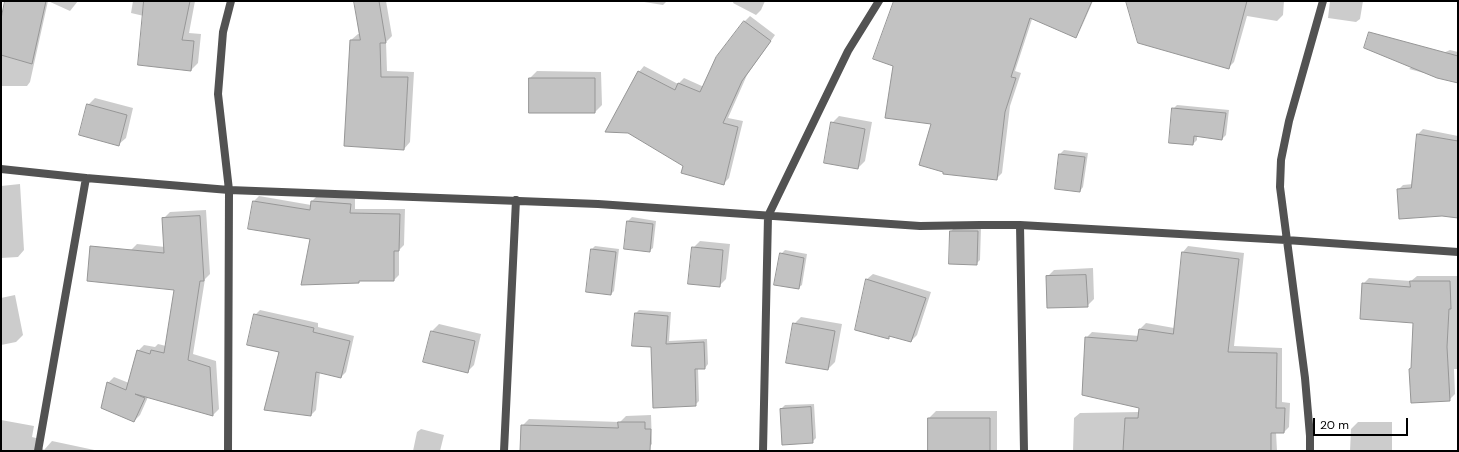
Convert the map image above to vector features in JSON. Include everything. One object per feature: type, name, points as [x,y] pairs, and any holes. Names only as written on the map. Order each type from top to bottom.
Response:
[{"type":"street","points":[[228,451],[229,190],[218,94],[223,32],[231,1]]},
{"type":"street","points":[[763,451],[768,216],[848,51],[879,1]]},
{"type":"street","points":[[1310,451],[1305,378],[1280,187],[1281,160],[1289,121],[1323,1]]},
{"type":"street","points":[[1,169],[229,190],[598,204],[920,226],[1020,225],[1286,240],[1458,252]]},
{"type":"street","points":[[38,451],[86,178]]},
{"type":"street","points":[[504,451],[516,200]]},
{"type":"street","points":[[1020,225],[1024,451]]},
{"type":"building","points":[[5,1],[46,1],[32,64],[1,55],[1,19]]},
{"type":"building","points":[[144,1],[190,1],[182,40],[194,41],[191,71],[138,65]]},
{"type":"building","points":[[354,1],[379,1],[386,43],[380,43],[381,77],[408,77],[404,150],[344,146],[350,40],[360,40]]},
{"type":"building","points":[[894,1],[1092,1],[1076,38],[1030,18],[1011,77],[1016,78],[1005,112],[997,180],[943,174],[943,172],[919,165],[931,124],[885,118],[893,66],[873,59]]},
{"type":"building","points":[[1126,1],[1247,1],[1229,69],[1138,43]]},
{"type":"building","points":[[744,21],[771,41],[742,81],[723,123],[738,127],[724,185],[681,173],[683,166],[628,133],[605,132],[638,71],[675,90],[678,83],[700,92],[716,57]]},
{"type":"building","points":[[1369,32],[1458,56],[1458,83],[1437,78],[1364,48]]},
{"type":"building","points":[[529,78],[595,78],[595,113],[529,113]]},
{"type":"building","points":[[87,104],[127,115],[119,146],[79,135]]},
{"type":"building","points":[[1172,108],[1226,113],[1222,140],[1194,136],[1193,145],[1169,143]]},
{"type":"building","points":[[831,122],[865,129],[858,169],[824,163]]},
{"type":"building","points":[[1417,134],[1458,141],[1458,218],[1442,216],[1399,219],[1397,189],[1411,188]]},
{"type":"building","points":[[1059,154],[1085,157],[1080,192],[1055,189]]},
{"type":"building","points":[[253,201],[310,210],[311,201],[351,204],[350,213],[400,214],[399,251],[394,251],[394,281],[359,281],[359,283],[301,285],[310,239],[248,229]]},
{"type":"building","points":[[200,216],[204,281],[200,281],[188,360],[210,367],[213,416],[135,394],[145,398],[134,422],[101,408],[107,382],[126,390],[137,350],[150,354],[151,350],[164,353],[174,290],[87,281],[90,246],[164,253],[162,218]]},
{"type":"building","points":[[627,221],[653,224],[650,252],[624,249]]},
{"type":"building","points":[[950,231],[978,231],[977,265],[949,264]]},
{"type":"building","points":[[692,247],[723,250],[720,287],[688,284]]},
{"type":"building","points":[[591,249],[616,252],[611,295],[586,292]]},
{"type":"building","points":[[1182,252],[1239,259],[1228,352],[1277,353],[1276,408],[1285,408],[1284,433],[1271,433],[1271,451],[1123,451],[1125,418],[1138,418],[1139,408],[1082,395],[1085,337],[1137,341],[1139,329],[1173,334]]},
{"type":"building","points":[[780,253],[804,258],[799,289],[774,285]]},
{"type":"building","points":[[1086,275],[1088,307],[1047,308],[1046,276]]},
{"type":"building","points":[[866,279],[926,298],[911,342],[889,336],[889,339],[855,330]]},
{"type":"building","points":[[1410,281],[1450,281],[1451,309],[1449,309],[1447,347],[1450,401],[1411,403],[1409,369],[1411,368],[1413,323],[1360,319],[1362,283],[1410,287]]},
{"type":"building","points":[[635,313],[668,316],[666,344],[704,342],[705,369],[695,369],[696,406],[653,408],[651,347],[632,346]]},
{"type":"building","points":[[254,314],[314,328],[313,332],[350,341],[341,378],[316,372],[311,416],[264,410],[279,352],[247,345]]},
{"type":"building","points":[[793,323],[835,331],[828,370],[786,363]]},
{"type":"building","points":[[431,331],[475,341],[468,373],[423,362]]},
{"type":"building","points":[[811,407],[813,443],[782,445],[780,409]]},
{"type":"building","points":[[928,418],[990,418],[990,451],[928,451]]},
{"type":"building","points":[[618,422],[645,422],[645,429],[651,429],[650,451],[520,451],[521,425],[618,428]]}]
